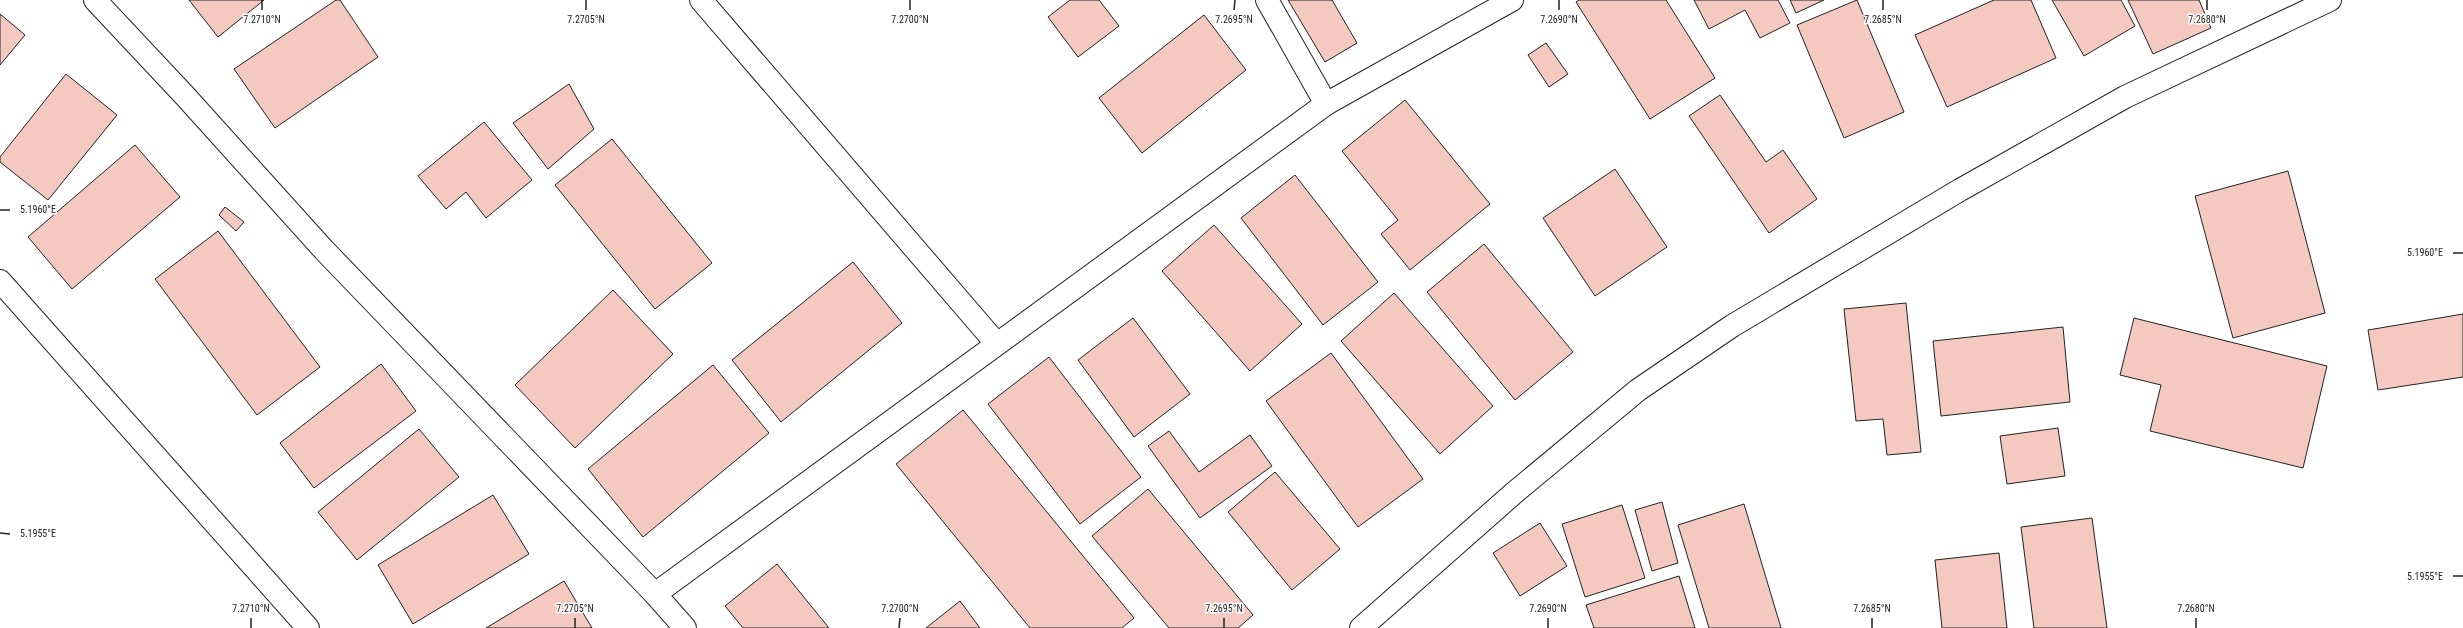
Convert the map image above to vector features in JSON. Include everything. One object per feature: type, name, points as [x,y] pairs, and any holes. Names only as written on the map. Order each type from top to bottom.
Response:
[{"type":"street","points":[[94,0],[186,97],[324,250],[655,594],[685,628]]},
{"type":"street","points":[[701,0],[996,343]]},
{"type":"street","points":[[1267,0],[1326,104]]},
{"type":"street","points":[[655,594],[996,343],[1326,104],[1512,0]]},
{"type":"street","points":[[1361,628],[1514,493],[1638,390],[1732,326],[1960,190],[2125,97],[2330,0]]},
{"type":"street","points":[[0,281],[308,628]]},
{"type":"building","points":[[189,0],[264,0],[218,37]]},
{"type":"building","points":[[336,0],[340,0],[378,57],[275,128],[234,69]]},
{"type":"building","points":[[1070,0],[1099,0],[1119,26],[1078,57],[1048,17]]},
{"type":"building","points":[[1288,0],[1332,0],[1357,43],[1325,62]]},
{"type":"building","points":[[1579,0],[1666,0],[1715,78],[1650,119],[1576,2]]},
{"type":"building","points":[[1694,0],[1778,0],[1790,23],[1760,38],[1745,10],[1709,29]]},
{"type":"building","points":[[1790,0],[1824,0],[1796,13]]},
{"type":"building","points":[[1857,0],[1904,112],[1844,138],[1797,25]]},
{"type":"building","points":[[1994,0],[2031,0],[2056,58],[1947,107],[1915,35]]},
{"type":"building","points":[[2052,0],[2121,0],[2135,26],[2084,56]]},
{"type":"building","points":[[2128,0],[2199,0],[2211,28],[2153,54]]},
{"type":"building","points":[[0,14],[25,35],[0,65]]},
{"type":"building","points":[[1204,15],[1246,70],[1142,153],[1099,98]]},
{"type":"building","points":[[1546,43],[1568,74],[1549,87],[1528,55]]},
{"type":"building","points":[[66,74],[117,115],[48,200],[0,162],[0,157]]},
{"type":"building","points":[[569,84],[594,129],[548,169],[513,123]]},
{"type":"building","points":[[1720,95],[1766,162],[1783,150],[1817,199],[1769,233],[1689,116]]},
{"type":"building","points":[[1405,100],[1490,204],[1410,270],[1381,234],[1398,220],[1342,151]]},
{"type":"building","points":[[484,122],[532,180],[486,218],[466,192],[446,209],[418,176]]},
{"type":"building","points":[[612,139],[712,263],[655,309],[555,185]]},
{"type":"building","points":[[135,145],[180,197],[72,289],[28,237]]},
{"type":"building","points":[[1615,169],[1667,247],[1595,296],[1543,218]]},
{"type":"building","points":[[2288,171],[2325,313],[2233,338],[2195,196]]},
{"type":"building","points":[[1295,175],[1378,282],[1323,325],[1241,218]]},
{"type":"building","points":[[225,207],[244,222],[236,231],[219,215]]},
{"type":"building","points":[[1214,225],[1302,324],[1250,371],[1162,271]]},
{"type":"building","points":[[218,231],[320,367],[257,415],[155,279]]},
{"type":"building","points":[[1484,244],[1573,352],[1515,400],[1427,292]]},
{"type":"building","points":[[853,262],[902,323],[781,422],[732,360]]},
{"type":"building","points":[[613,290],[673,354],[575,448],[515,385]]},
{"type":"building","points":[[1394,293],[1493,406],[1440,454],[1341,341]]},
{"type":"building","points":[[1906,303],[1921,452],[1887,455],[1883,419],[1856,421],[1844,309]]},
{"type":"building","points":[[2463,314],[2463,377],[2378,390],[2368,330]]},
{"type":"building","points":[[1133,318],[1190,394],[1134,437],[1078,360]]},
{"type":"building","points":[[2134,318],[2327,366],[2303,468],[2150,431],[2161,385],[2120,375]]},
{"type":"building","points":[[2063,327],[2070,402],[1941,416],[1933,341]]},
{"type":"building","points":[[1331,353],[1423,479],[1358,527],[1266,401]]},
{"type":"building","points":[[1049,357],[1141,477],[1080,524],[988,404]]},
{"type":"building","points":[[381,364],[416,411],[314,488],[280,443]]},
{"type":"building","points":[[713,365],[769,433],[643,537],[588,469]]},
{"type":"building","points":[[963,410],[1134,618],[1122,628],[1030,628],[896,464]]},
{"type":"building","points":[[2058,428],[2065,476],[2007,484],[2000,436]]},
{"type":"building","points":[[419,429],[459,477],[357,560],[318,512]]},
{"type":"building","points":[[1169,431],[1199,472],[1250,435],[1272,466],[1200,518],[1148,446]]},
{"type":"building","points":[[1275,472],[1340,549],[1292,590],[1228,512]]},
{"type":"building","points":[[1148,489],[1253,615],[1238,628],[1169,628],[1092,536]]},
{"type":"building","points":[[493,495],[529,554],[413,624],[378,565]]},
{"type":"building","points":[[1662,502],[1678,563],[1652,571],[1635,510]]},
{"type":"building","points":[[1744,504],[1781,628],[1709,628],[1678,525]]},
{"type":"building","points":[[1622,505],[1645,578],[1585,597],[1562,524]]},
{"type":"building","points":[[2092,518],[2107,628],[2034,628],[2021,527]]},
{"type":"building","points":[[1540,523],[1567,566],[1520,596],[1493,553]]},
{"type":"building","points":[[1999,553],[2007,628],[1942,628],[1935,560]]},
{"type":"building","points":[[777,564],[829,628],[743,628],[725,606]]},
{"type":"building","points":[[1679,576],[1695,628],[1594,628],[1586,605]]},
{"type":"building","points":[[564,581],[592,628],[486,628]]},
{"type":"building","points":[[960,601],[980,628],[926,628]]}]
